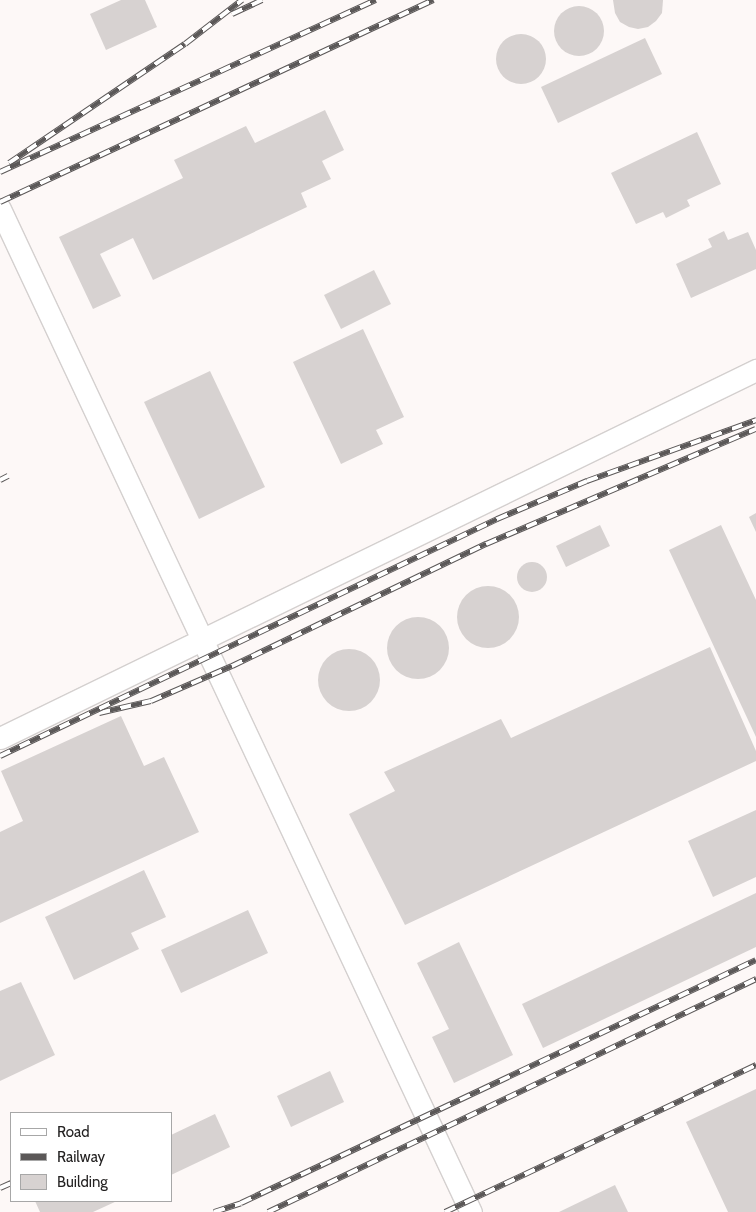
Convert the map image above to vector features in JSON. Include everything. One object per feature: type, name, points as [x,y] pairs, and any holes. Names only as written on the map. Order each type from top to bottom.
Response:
[{"type":"street","points":[[0,209],[471,1212]]},
{"type":"street","points":[[0,738],[756,370]]},
{"type":"building","points":[[121,0],[145,0],[157,27],[106,50],[90,14]]},
{"type":"building","points":[[613,0],[663,0],[662,13],[648,27],[638,29],[629,27],[620,22],[615,13]]},
{"type":"building","points":[[574,6],[584,6],[597,13],[604,26],[604,36],[597,49],[584,56],[574,56],[565,52],[558,45],[554,36],[554,26],[558,17],[565,10]]},
{"type":"building","points":[[516,34],[526,34],[539,41],[546,54],[546,64],[539,77],[526,84],[516,84],[507,80],[500,73],[496,64],[496,54],[500,45],[507,38]]},
{"type":"building","points":[[645,38],[662,74],[558,123],[541,87]]},
{"type":"building","points":[[325,110],[344,150],[322,161],[331,179],[301,193],[307,207],[153,280],[133,238],[100,254],[121,296],[93,309],[59,237],[183,178],[174,160],[246,126],[255,143]]},
{"type":"building","points":[[697,132],[721,184],[687,200],[690,206],[666,218],[663,212],[636,224],[611,173]]},
{"type":"building","points":[[724,231],[728,240],[748,232],[756,250],[756,269],[691,298],[676,264],[712,247],[708,239]]},
{"type":"building","points":[[374,270],[391,304],[341,329],[324,295]]},
{"type":"building","points":[[363,329],[404,417],[376,430],[383,444],[341,464],[293,362]]},
{"type":"building","points":[[210,371],[265,487],[199,519],[144,402]]},
{"type":"building","points":[[756,513],[756,532],[749,517]]},
{"type":"building","points":[[600,525],[610,546],[566,567],[556,546]]},
{"type":"building","points":[[721,525],[756,600],[756,737],[669,550]]},
{"type":"building","points":[[532,562],[542,567],[547,577],[542,587],[532,592],[522,587],[517,577],[522,567]]},
{"type":"building","points":[[488,586],[500,589],[510,595],[516,605],[519,617],[516,629],[510,639],[500,645],[488,648],[476,645],[466,639],[460,629],[457,617],[460,605],[466,595],[476,589]]},
{"type":"building","points":[[418,617],[430,620],[440,626],[446,636],[449,648],[446,660],[440,670],[430,676],[418,679],[406,676],[396,670],[390,660],[387,648],[390,636],[396,626],[406,620]]},
{"type":"building","points":[[710,647],[756,751],[756,761],[405,925],[349,814],[395,791],[384,772],[501,719],[511,738]]},
{"type":"building","points":[[349,649],[361,652],[371,658],[377,668],[380,680],[377,692],[371,702],[361,708],[349,711],[337,708],[327,702],[321,692],[318,680],[321,668],[327,658],[337,652]]},
{"type":"building","points":[[121,716],[144,766],[164,757],[199,832],[0,923],[0,832],[23,821],[1,771]]},
{"type":"building","points":[[756,810],[756,877],[713,897],[688,841]]},
{"type":"building","points":[[144,870],[166,917],[131,933],[139,949],[74,980],[45,917]]},
{"type":"building","points":[[756,893],[756,947],[543,1048],[522,1004]]},
{"type":"building","points":[[248,910],[268,953],[181,993],[161,950]]},
{"type":"building","points":[[459,942],[513,1055],[454,1083],[432,1037],[449,1029],[417,963]]},
{"type":"building","points":[[21,982],[55,1055],[0,1081],[0,991]]},
{"type":"building","points":[[330,1071],[344,1102],[291,1127],[277,1096]]},
{"type":"building","points":[[756,1089],[756,1212],[728,1212],[686,1122]]},
{"type":"building","points":[[215,1114],[230,1147],[172,1175],[172,1135]]},
{"type":"building","points":[[615,1185],[628,1212],[559,1212]]},
{"type":"building","points":[[35,1202],[115,1202],[93,1212],[40,1212]]},
{"type":"railway","points":[[9,163],[185,44],[242,0]]},
{"type":"railway","points":[[232,14],[262,0]]},
{"type":"railway","points":[[0,172],[376,0]]},
{"type":"railway","points":[[0,202],[433,0]]},
{"type":"railway","points":[[0,756],[497,519],[587,481],[756,420]]},
{"type":"railway","points":[[99,713],[151,701],[232,666],[486,544],[756,429]]},
{"type":"railway","points":[[0,480],[8,476]]},
{"type":"railway","points":[[214,1212],[241,1203],[756,960]]},
{"type":"railway","points":[[268,1212],[756,979]]},
{"type":"railway","points":[[445,1212],[756,1065]]},
{"type":"railway","points":[[0,1188],[10,1183]]}]
